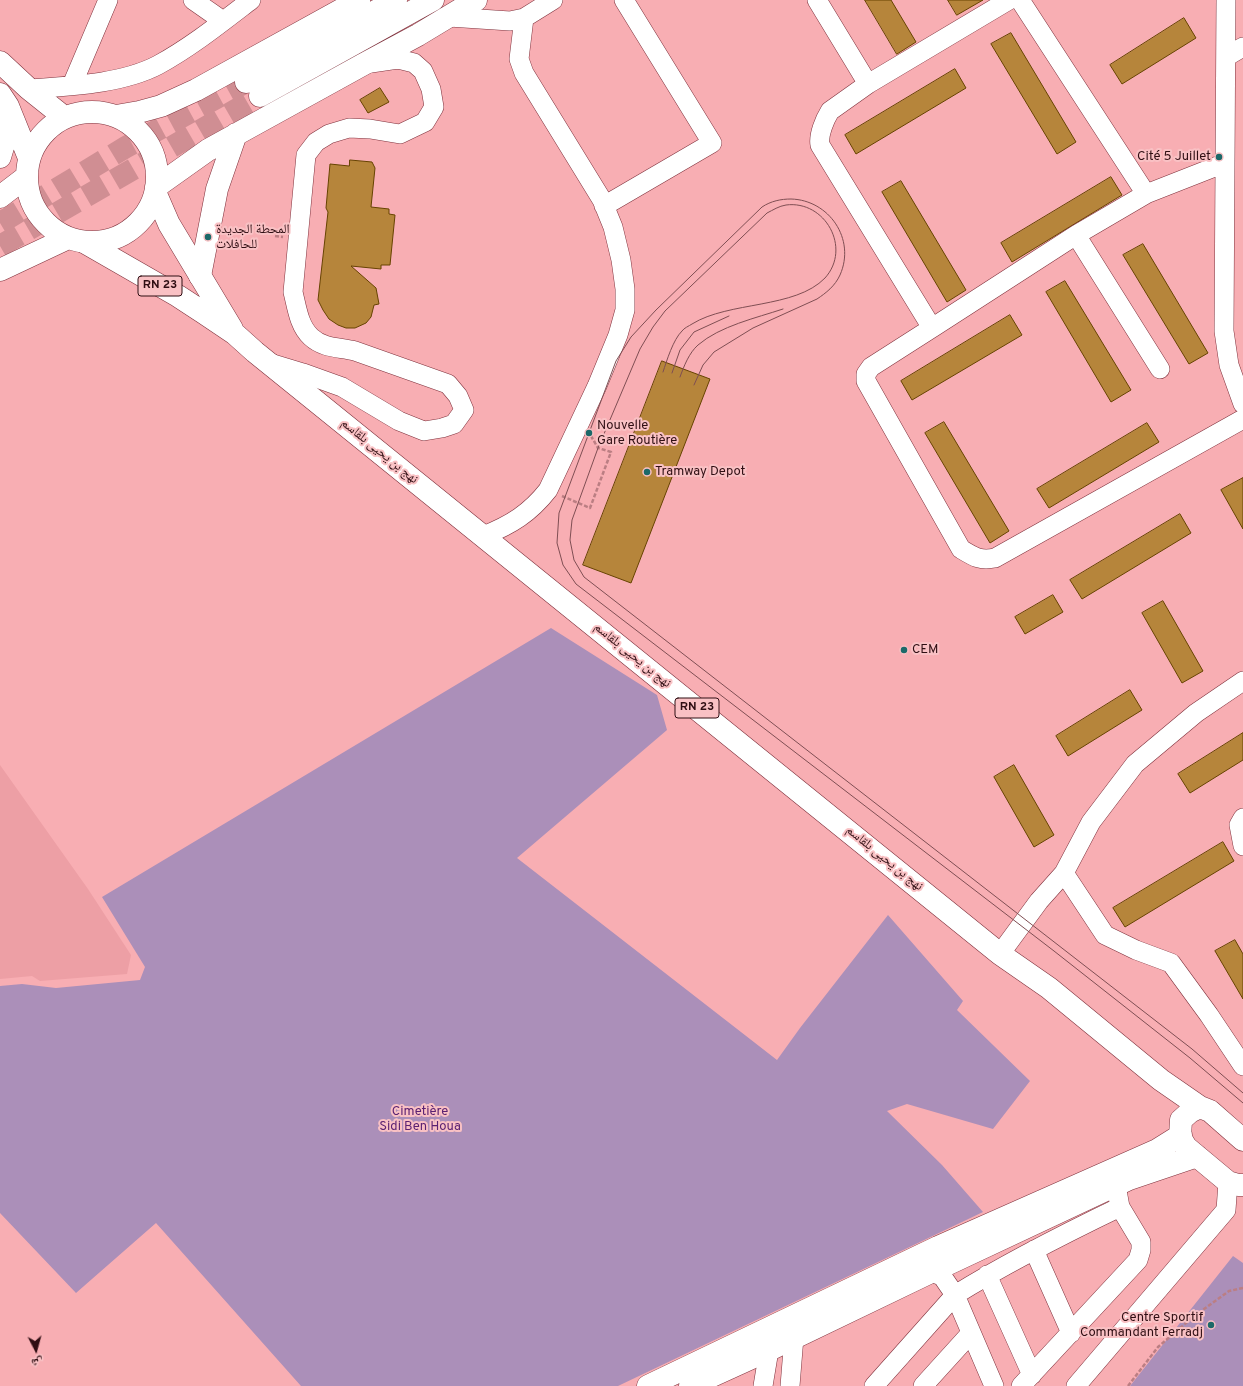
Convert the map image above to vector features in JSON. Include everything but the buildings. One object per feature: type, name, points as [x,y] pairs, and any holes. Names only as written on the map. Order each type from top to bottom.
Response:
[{"type":"main road","points":[[116,116],[161,106],[196,90],[358,0]]},
{"type":"main road","points":[[396,0],[253,89],[433,0]]},
{"type":"main road","points":[[156,190],[208,150],[418,35],[476,0]]},
{"type":"main road","points":[[0,62],[64,117]]},
{"type":"main road","points":[[4,100],[28,168]]},
{"type":"main road","points":[[0,157],[6,137],[4,100]]},
{"type":"main road","points":[[81,112],[99,112],[116,116],[142,134],[150,146],[156,166],[156,190],[151,205],[142,218],[131,229],[117,237],[102,241],[76,240],[51,228],[38,214],[29,196],[28,168],[34,145],[52,124],[64,117],[81,112]]},
{"type":"main road","points":[[200,276],[217,189],[236,134]]},
{"type":"main road","points":[[0,197],[28,168]]},
{"type":"main road","name":"نهج بن يحيى بلقاسم","points":[[156,190],[169,224],[235,334]]},
{"type":"main road","points":[[0,270],[76,240]]},
{"type":"main road","name":"نهج بن يحيى بلقاسم","points":[[76,240],[178,296],[235,334],[1000,954],[1049,988],[1161,1080],[1200,1107],[1210,1111],[1243,1140]]},
{"type":"main road","name":"نهج بن يحيى بلقاسم","points":[[1161,1080],[1181,1128],[1180,1137],[1186,1147],[1235,1183]]},
{"type":"main road","points":[[648,1386],[767,1340],[792,1328],[938,1247],[1157,1150],[1181,1128],[1190,1112],[1200,1107]]},
{"type":"main road","points":[[792,1328],[931,1272],[1151,1170],[1197,1156]]},
{"type":"main road","points":[[690,1386],[767,1340]]},
{"type":"street","points":[[72,86],[108,0]]},
{"type":"street","points":[[193,0],[223,22]]},
{"type":"street","points":[[29,88],[72,86],[133,75],[157,65],[187,47],[252,0]]},
{"type":"street","points":[[449,17],[510,21],[524,18],[553,0]]},
{"type":"street","points":[[604,206],[712,144],[624,0]]},
{"type":"street","points":[[817,0],[868,84]]},
{"type":"street","points":[[932,328],[820,145],[819,140],[830,111],[868,84],[1009,0]]},
{"type":"street","points":[[1020,0],[1146,194]]},
{"type":"street","points":[[1226,0],[1224,330],[1229,365],[1243,404]]},
{"type":"street","points":[[483,536],[516,521],[541,500],[548,490],[597,386],[618,336],[625,310],[625,289],[621,260],[613,226],[604,206],[524,73],[519,59],[524,18]]},
{"type":"street","points":[[1226,57],[1243,47]]},
{"type":"street","points":[[268,362],[342,387],[399,421],[424,431],[454,424],[464,410],[458,396],[448,384],[352,351],[328,347],[312,338],[303,326],[297,312],[294,292],[306,155],[316,142],[329,134],[349,128],[370,129],[400,134],[425,122],[434,107],[431,89],[423,71],[414,64],[398,59],[364,64]]},
{"type":"street","points":[[1225,163],[1146,194],[1076,235],[871,367],[866,374],[866,381],[961,548],[984,560],[995,558],[1243,419]]},
{"type":"street","points":[[1076,235],[1160,369]]},
{"type":"street","points":[[1000,954],[1039,901],[1064,873],[1091,822],[1134,764],[1196,713],[1243,681]]},
{"type":"street","points":[[1243,818],[1239,825],[1243,846]]},
{"type":"street","points":[[1064,873],[1106,935],[1136,950],[1170,963],[1209,1015],[1243,1066]]},
{"type":"street","points":[[1076,1386],[1226,1210],[1235,1183]]},
{"type":"street","points":[[987,1275],[1026,1380],[1138,1260],[1141,1250],[1141,1242],[1120,1207],[1116,1185]]},
{"type":"street","points":[[874,1386],[955,1295],[987,1275],[1120,1207]]},
{"type":"street","points":[[1034,1250],[1071,1333]]},
{"type":"street","points":[[931,1272],[942,1276],[955,1295],[971,1333],[987,1382]]},
{"type":"street","points":[[790,1386],[792,1328]]},
{"type":"street","points":[[923,1386],[971,1333]]},
{"type":"street","points":[[764,1386],[767,1340]]},
{"type":"path","points":[[275,236],[283,237]]},
{"type":"path","points":[[548,490],[590,508],[611,452],[598,448],[589,433]]},
{"type":"path","points":[[1128,1386],[1158,1347],[1193,1317],[1229,1291],[1243,1288]]},
{"type":"shaded area","points":[[0,765],[88,889],[131,955],[127,974],[40,981],[32,976],[0,979]]},
{"type":"green space","name":"Cimetière Sidi Ben Houa","points":[[551,628],[657,695],[667,730],[517,858],[777,1060],[888,915],[963,1001],[957,1010],[1030,1081],[993,1129],[907,1104],[887,1111],[942,1165],[983,1212],[618,1386],[301,1386],[156,1223],[76,1293],[0,1213],[0,986],[22,984],[56,988],[140,980],[145,967],[102,897]]},
{"type":"green space","name":"Centre Sportif Commandant Ferradj","points":[[1233,1256],[1243,1263],[1243,1386],[1130,1386]]},
{"type":"tunnel","points":[[0,223],[126,147],[246,82]]},
{"type":"tunnel","points":[[0,246],[260,96]]},
{"type":"tram line","points":[[694,385],[703,365],[714,352],[753,328],[817,299],[836,283],[844,261],[842,235],[836,224],[817,206],[805,201],[784,199],[769,203],[762,207],[656,310],[631,337],[616,361],[559,513],[557,543],[563,565],[576,584],[1054,951],[1190,1058],[1243,1103]]},
{"type":"tram line","points":[[663,372],[671,350],[679,335],[685,328],[707,317],[724,311],[797,295],[812,288],[825,278],[833,266],[836,253],[835,240],[830,228],[823,218],[812,210],[800,205],[786,205],[767,213],[665,311],[653,327],[640,349],[598,448],[572,520],[570,540],[574,560],[584,577],[1192,1049],[1243,1093]]},
{"type":"tram line","points":[[680,377],[689,356],[698,345],[707,338],[739,323],[783,309]]},
{"type":"tram line","points":[[672,373],[680,350],[694,332],[729,316]]},
{"type":"place","name":"Cité 5 Juillet","points":[[1219,157]]},
{"type":"place","name":"المحطة الجديدة للحافلات","points":[[208,237]]},
{"type":"place","name":"Nouvelle Gare Routière","points":[[589,433]]},
{"type":"place","name":"Tramway Depot","points":[[647,472]]},
{"type":"place","name":"CEM","points":[[904,650]]},
{"type":"place","name":"Centre Sportif Commandant Ferradj","points":[[1211,1325]]}]
